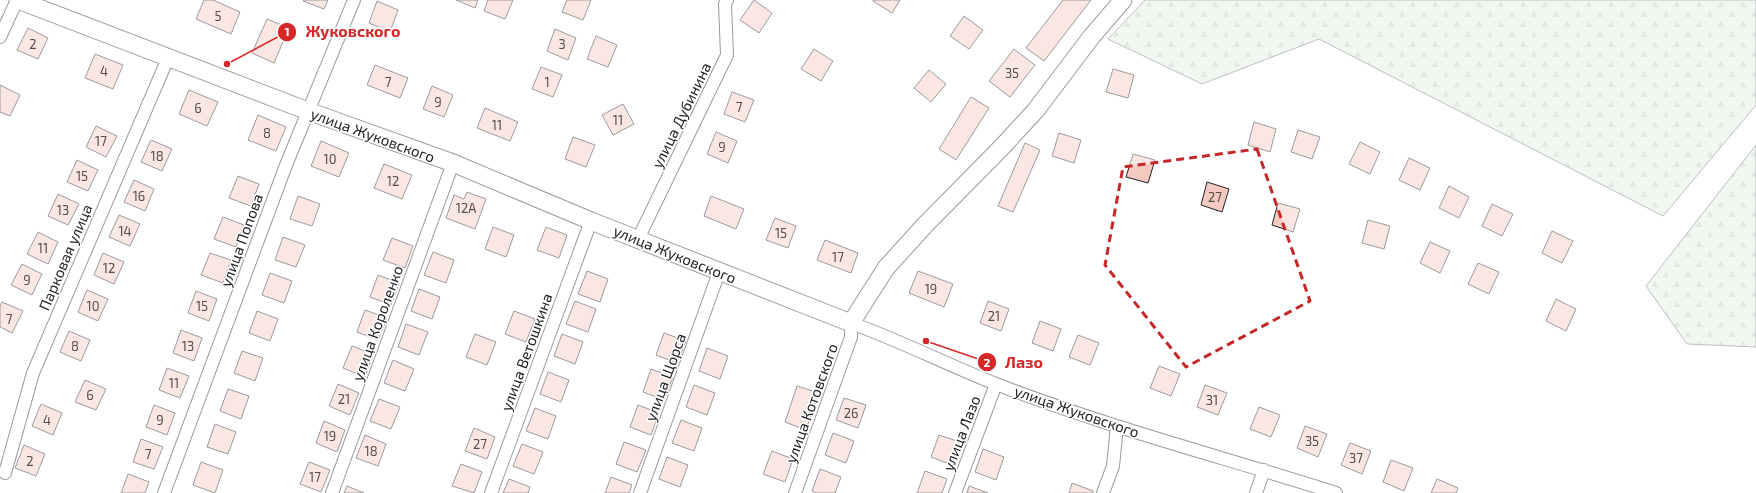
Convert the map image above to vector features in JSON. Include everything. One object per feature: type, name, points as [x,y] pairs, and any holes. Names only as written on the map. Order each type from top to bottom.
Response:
[{"type":"street","points":[[0,37],[18,0]]},
{"type":"street","name":"улица Жуковского","points":[[18,0],[308,111],[453,163],[592,221],[894,339],[996,384],[1117,426],[1336,493]]},
{"type":"street","name":"улица Попова","points":[[164,493],[286,165],[354,0]]},
{"type":"street","name":"улица Дубинина","points":[[638,239],[728,55],[725,4],[727,0]]},
{"type":"street","points":[[851,323],[886,268],[925,225],[1002,147],[1036,110],[1092,36],[1123,0]]},
{"type":"street","name":"Парковая улица","points":[[5,473],[33,373],[168,58]]},
{"type":"street","name":"улица Короленко","points":[[332,493],[453,163]]},
{"type":"street","name":"улица Ветошкина","points":[[491,493],[592,221]]},
{"type":"street","name":"улица Щорса","points":[[640,493],[720,272]]},
{"type":"street","name":"улица Котовского","points":[[795,493],[851,337],[851,323]]},
{"type":"street","name":"улица Лазо","points":[[955,493],[996,384]]},
{"type":"street","points":[[1103,493],[1113,466],[1117,426]]},
{"type":"street","points":[[1256,493],[1264,470]]},
{"type":"highlighted area","points":[[1257,149],[1310,301],[1186,367],[1105,265],[1123,167]]},
{"type":"green space","points":[[1145,0],[1756,0],[1756,105],[1663,216],[1319,39],[1202,84],[1108,39]]},
{"type":"green space","points":[[1756,145],[1756,347],[1687,344],[1646,286]]},
{"type":"building","points":[[204,0],[213,0],[240,12],[231,34],[196,19]]},
{"type":"building","points":[[328,0],[324,9],[303,1]]},
{"type":"building","points":[[456,0],[478,0],[475,8]]},
{"type":"building","points":[[488,0],[513,0],[505,19],[484,11]]},
{"type":"building","points":[[567,0],[591,0],[583,20],[562,12]]},
{"type":"building","points":[[754,0],[772,13],[759,33],[740,20]]},
{"type":"building","points":[[873,0],[900,0],[892,13]]},
{"type":"building","points":[[1063,0],[1091,0],[1044,61],[1026,48]]},
{"type":"building","points":[[377,1],[398,10],[390,32],[369,23]]},
{"type":"building","points":[[964,16],[983,30],[969,49],[950,36]]},
{"type":"building","points":[[267,19],[289,28],[274,63],[252,53]]},
{"type":"building","points":[[28,28],[48,38],[38,59],[17,50]]},
{"type":"building","points":[[555,29],[576,38],[568,60],[547,51]]},
{"type":"building","points":[[596,36],[617,45],[608,67],[587,59]]},
{"type":"building","points":[[814,49],[833,61],[821,81],[801,69]]},
{"type":"building","points":[[1014,49],[1035,65],[1010,97],[989,81]]},
{"type":"building","points":[[95,54],[123,65],[113,89],[85,78]]},
{"type":"building","points":[[375,65],[408,78],[400,98],[367,85]]},
{"type":"building","points":[[541,67],[562,75],[553,97],[532,89]]},
{"type":"building","points":[[1113,69],[1134,75],[1128,98],[1106,92]]},
{"type":"building","points":[[929,70],[946,84],[931,102],[914,88]]},
{"type":"building","points":[[0,85],[20,95],[10,116],[0,112]]},
{"type":"building","points":[[432,86],[453,95],[444,117],[423,109]]},
{"type":"building","points":[[189,90],[218,102],[207,126],[179,114]]},
{"type":"building","points":[[732,92],[754,100],[745,122],[724,114]]},
{"type":"building","points":[[971,97],[989,108],[956,160],[939,149]]},
{"type":"building","points":[[623,104],[634,124],[613,135],[602,115]]},
{"type":"building","points":[[485,108],[518,122],[510,141],[477,128]]},
{"type":"building","points":[[258,115],[286,127],[276,151],[248,140]]},
{"type":"building","points":[[1254,122],[1276,129],[1270,152],[1248,145]]},
{"type":"building","points":[[96,126],[117,136],[106,157],[86,147]]},
{"type":"building","points":[[1298,130],[1320,137],[1312,159],[1291,152]]},
{"type":"building","points":[[716,132],[737,141],[728,163],[707,154]]},
{"type":"building","points":[[1059,133],[1081,140],[1074,163],[1052,156]]},
{"type":"building","points":[[573,137],[595,145],[586,167],[565,159]]},
{"type":"building","points":[[151,140],[172,149],[162,171],[141,162]]},
{"type":"building","points":[[321,141],[349,153],[339,177],[311,166]]},
{"type":"building","points":[[1360,142],[1380,152],[1370,174],[1349,164]]},
{"type":"building","points":[[1025,143],[1040,150],[1013,212],[998,206]]},
{"type":"building","points":[[1133,154],[1155,160],[1148,183],[1126,177]]},
{"type":"building","points":[[1409,158],[1430,168],[1420,190],[1399,180]]},
{"type":"building","points":[[77,160],[98,170],[88,191],[67,182]]},
{"type":"building","points":[[384,164],[412,175],[402,199],[374,188]]},
{"type":"building","points":[[238,176],[259,184],[251,206],[229,198]]},
{"type":"building","points":[[134,180],[154,189],[145,211],[124,202]]},
{"type":"building","points":[[1207,182],[1229,189],[1222,212],[1201,205]]},
{"type":"building","points":[[1449,186],[1469,197],[1459,218],[1439,208]]},
{"type":"building","points":[[467,192],[486,199],[475,229],[446,218],[454,195],[464,199]]},
{"type":"building","points":[[58,194],[79,204],[68,225],[48,216]]},
{"type":"building","points":[[298,196],[320,204],[312,226],[290,219]]},
{"type":"building","points":[[711,196],[744,209],[736,229],[704,216]]},
{"type":"building","points":[[1278,203],[1300,209],[1293,232],[1272,225]]},
{"type":"building","points":[[1492,204],[1513,214],[1502,236],[1482,226]]},
{"type":"building","points":[[119,215],[140,224],[130,246],[109,237]]},
{"type":"building","points":[[223,217],[244,225],[236,247],[214,239]]},
{"type":"building","points":[[775,218],[796,226],[788,248],[766,240]]},
{"type":"building","points":[[1368,220],[1390,226],[1384,249],[1362,243]]},
{"type":"building","points":[[493,227],[514,235],[506,257],[485,249]]},
{"type":"building","points":[[546,227],[567,235],[559,258],[537,250]]},
{"type":"building","points":[[1552,231],[1573,241],[1562,263],[1542,253]]},
{"type":"building","points":[[38,232],[58,242],[48,264],[27,254]]},
{"type":"building","points":[[283,237],[305,245],[296,267],[275,260]]},
{"type":"building","points":[[392,238],[413,246],[405,268],[383,260]]},
{"type":"building","points":[[825,240],[858,253],[851,273],[817,260]]},
{"type":"building","points":[[1430,242],[1450,251],[1440,273],[1420,263]]},
{"type":"building","points":[[433,252],[454,260],[446,283],[424,275]]},
{"type":"building","points":[[103,253],[124,262],[114,284],[94,275]]},
{"type":"building","points":[[210,253],[231,260],[223,283],[201,275]]},
{"type":"building","points":[[1478,263],[1499,272],[1489,294],[1468,284]]},
{"type":"building","points":[[22,264],[42,274],[32,295],[11,285]]},
{"type":"building","points":[[587,271],[608,279],[600,302],[578,294]]},
{"type":"building","points":[[918,271],[953,284],[944,307],[909,293]]},
{"type":"building","points":[[270,273],[292,281],[284,303],[262,295]]},
{"type":"building","points":[[378,275],[399,283],[391,305],[370,297]]},
{"type":"building","points":[[419,289],[440,297],[432,319],[411,311]]},
{"type":"building","points":[[87,290],[108,299],[98,321],[78,312]]},
{"type":"building","points":[[196,291],[217,299],[209,321],[188,313]]},
{"type":"building","points":[[1556,299],[1576,309],[1566,331],[1546,321]]},
{"type":"building","points":[[575,301],[596,309],[588,332],[566,324]]},
{"type":"building","points":[[988,301],[1009,309],[1001,331],[980,323]]},
{"type":"building","points":[[2,302],[23,311],[12,333],[0,327],[0,306]]},
{"type":"building","points":[[365,310],[387,318],[378,340],[357,332]]},
{"type":"building","points":[[257,311],[278,319],[270,341],[249,333]]},
{"type":"building","points":[[514,311],[535,319],[526,342],[505,334]]},
{"type":"building","points":[[1040,321],[1061,329],[1053,351],[1032,343]]},
{"type":"building","points":[[406,324],[428,332],[419,355],[398,347]]},
{"type":"building","points":[[181,330],[202,338],[194,361],[173,353]]},
{"type":"building","points":[[69,331],[90,340],[81,361],[60,352]]},
{"type":"building","points":[[664,333],[686,341],[677,363],[656,355]]},
{"type":"building","points":[[475,334],[496,342],[487,365],[466,357]]},
{"type":"building","points":[[562,334],[583,342],[575,364],[554,356]]},
{"type":"building","points":[[1078,335],[1099,343],[1090,365],[1069,357]]},
{"type":"building","points":[[352,346],[373,354],[365,377],[343,368]]},
{"type":"building","points":[[707,348],[728,356],[720,379],[699,371]]},
{"type":"building","points":[[242,351],[263,358],[255,381],[234,373]]},
{"type":"building","points":[[393,360],[414,369],[405,391],[384,383]]},
{"type":"building","points":[[1159,366],[1180,374],[1171,396],[1150,388]]},
{"type":"building","points":[[167,368],[189,376],[180,398],[159,390]]},
{"type":"building","points":[[651,369],[673,377],[664,400],[643,392]]},
{"type":"building","points":[[548,372],[569,380],[561,402],[540,394]]},
{"type":"building","points":[[85,380],[106,389],[96,410],[75,402]]},
{"type":"building","points":[[338,384],[359,393],[350,415],[329,406]]},
{"type":"building","points":[[694,385],[715,393],[707,415],[686,407]]},
{"type":"building","points":[[1205,385],[1227,393],[1218,415],[1197,407]]},
{"type":"building","points":[[797,386],[819,393],[806,430],[785,422]]},
{"type":"building","points":[[228,389],[249,396],[241,419],[220,411]]},
{"type":"building","points":[[844,398],[866,405],[858,428],[836,420]]},
{"type":"building","points":[[379,399],[400,407],[391,429],[370,421]]},
{"type":"building","points":[[41,404],[62,413],[53,435],[32,426]]},
{"type":"building","points":[[154,405],[175,413],[167,435],[146,427]]},
{"type":"building","points":[[638,405],[659,413],[651,435],[630,427]]},
{"type":"building","points":[[1259,407],[1280,415],[1271,437],[1250,429]]},
{"type":"building","points":[[535,408],[556,416],[548,439],[526,431]]},
{"type":"building","points":[[681,420],[702,428],[694,451],[672,443]]},
{"type":"building","points":[[324,421],[345,430],[337,452],[316,443]]},
{"type":"building","points":[[215,424],[236,432],[228,454],[207,447]]},
{"type":"building","points":[[1305,426],[1327,434],[1318,457],[1297,448]]},
{"type":"building","points":[[474,428],[495,437],[487,459],[465,451]]},
{"type":"building","points":[[833,433],[854,441],[846,463],[825,455]]},
{"type":"building","points":[[365,435],[386,444],[378,466],[356,458]]},
{"type":"building","points":[[939,435],[960,442],[952,465],[931,457]]},
{"type":"building","points":[[141,439],[163,447],[154,469],[133,462]]},
{"type":"building","points":[[624,442],[646,450],[637,472],[616,464]]},
{"type":"building","points":[[1350,443],[1371,451],[1362,474],[1341,465]]},
{"type":"building","points":[[522,444],[543,452],[534,474],[513,466]]},
{"type":"building","points":[[24,445],[45,454],[36,476],[15,468]]},
{"type":"building","points":[[983,449],[1004,457],[996,480],[975,472]]},
{"type":"building","points":[[772,451],[793,459],[785,482],[763,474]]},
{"type":"building","points":[[667,457],[688,465],[680,487],[659,479]]},
{"type":"building","points":[[1391,460],[1413,468],[1404,491],[1383,482]]},
{"type":"building","points":[[201,462],[223,470],[215,493],[193,485]]},
{"type":"building","points":[[309,462],[330,470],[321,492],[300,484]]},
{"type":"building","points":[[461,464],[482,472],[474,493],[452,486]]},
{"type":"building","points":[[820,469],[841,477],[835,493],[816,493],[812,491]]},
{"type":"building","points":[[925,471],[947,479],[942,493],[917,493]]},
{"type":"building","points":[[128,474],[149,482],[145,493],[121,493]]},
{"type":"building","points":[[611,477],[632,485],[629,493],[605,493]]},
{"type":"building","points":[[509,479],[530,487],[528,493],[503,493]]},
{"type":"building","points":[[1437,479],[1458,488],[1456,493],[1431,493]]},
{"type":"building","points":[[1072,483],[1093,491],[1093,493],[1069,493]]},
{"type":"building","points":[[347,486],[364,493],[344,493]]},
{"type":"building","points":[[969,486],[988,493],[967,493]]},
{"type":"place","name":"Жуковского","points":[[227,64]]},
{"type":"place","name":"Лазо","points":[[926,341]]}]
